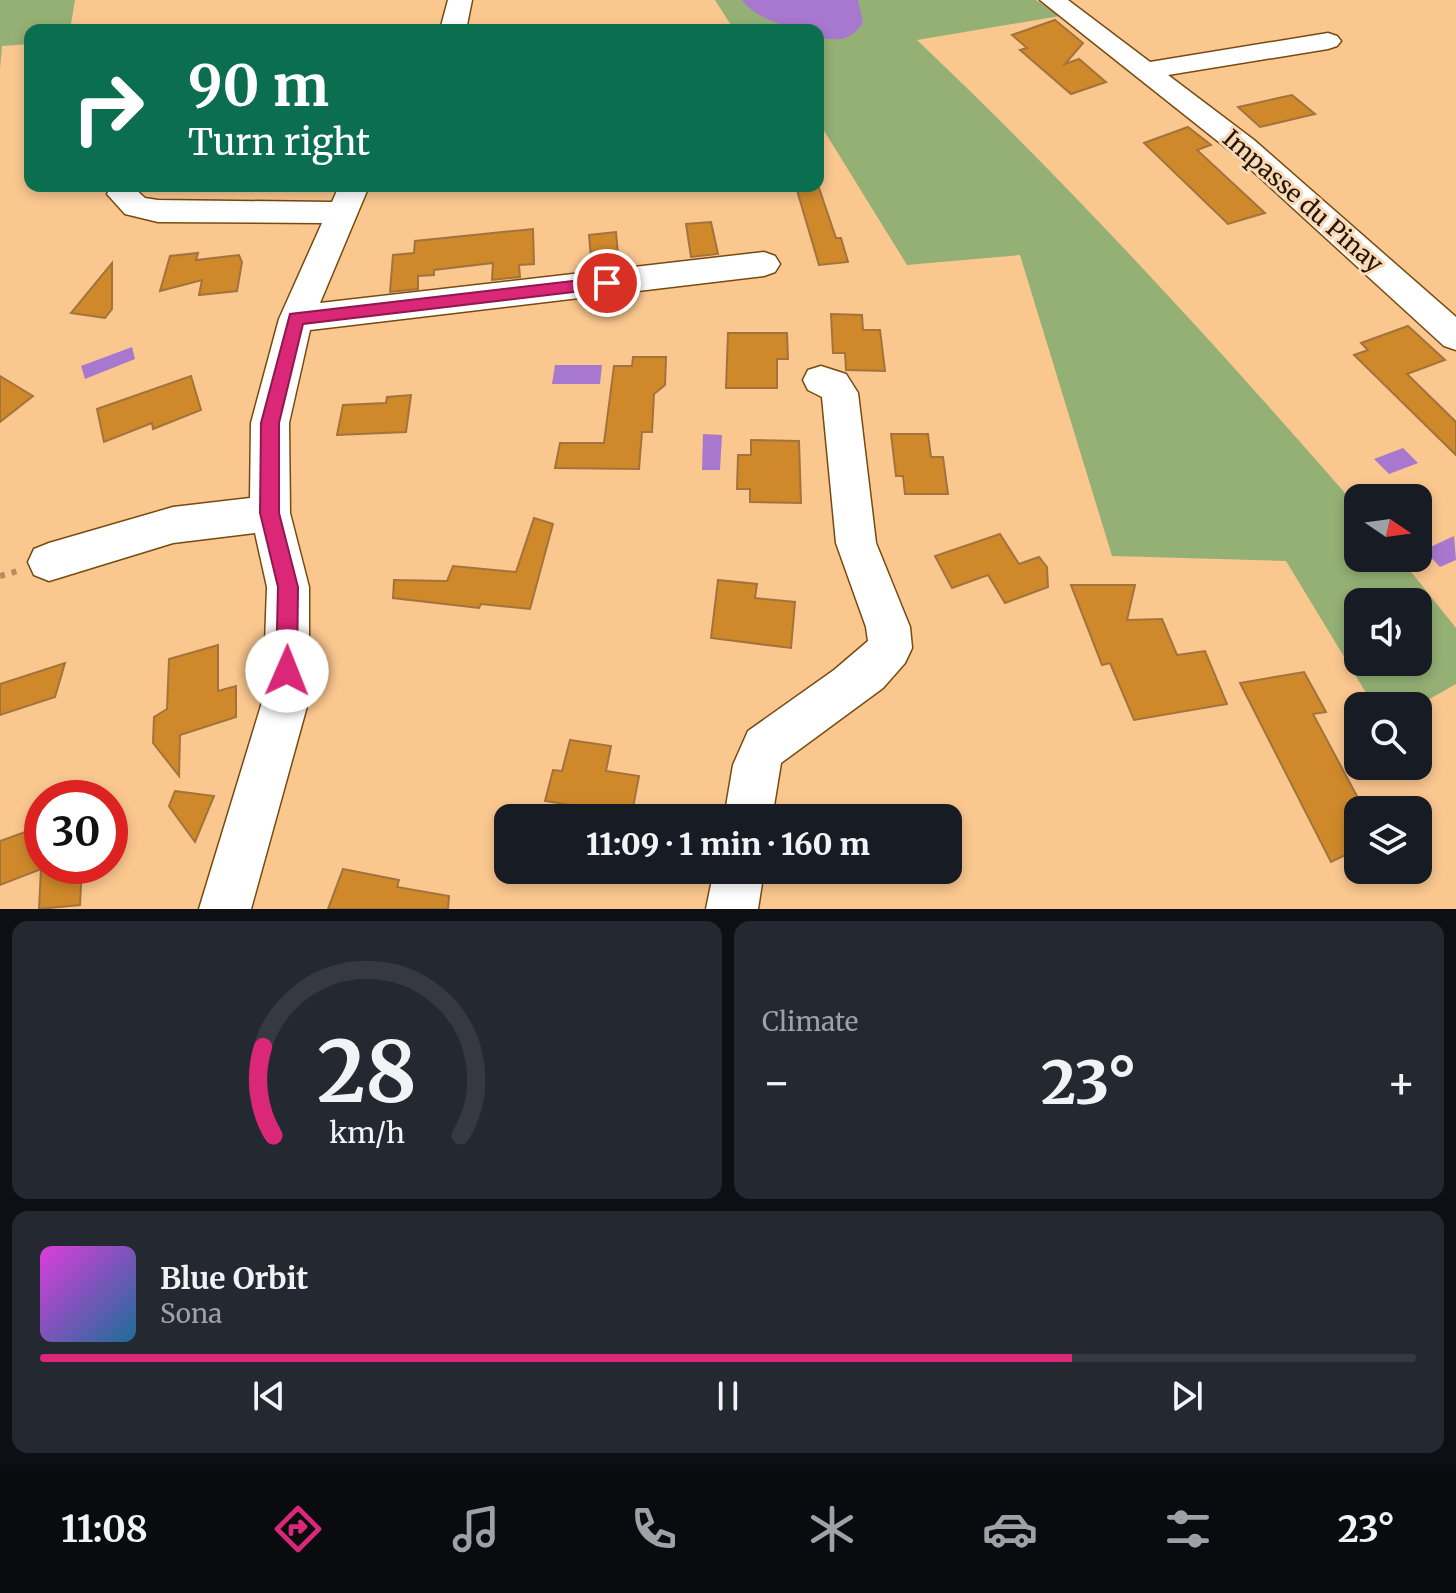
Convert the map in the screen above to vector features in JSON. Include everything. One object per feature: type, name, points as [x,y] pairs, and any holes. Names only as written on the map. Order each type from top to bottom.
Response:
[{"type":"street","points":[[454,24],[460,0]]},
{"type":"street","name":"Impasse du Pinay","points":[[1052,0],[1244,147],[1456,337]]},
{"type":"street","points":[[1146,71],[1328,41]]},
{"type":"street","points":[[122,194],[136,207],[158,211],[348,200],[296,319],[270,423],[270,513],[288,587],[286,699],[225,909]]},
{"type":"street","points":[[296,319],[764,264]]},
{"type":"street","points":[[750,804],[757,765],[764,747],[866,672],[890,648],[888,627],[856,543],[840,393],[833,384],[821,380]]},
{"type":"street","points":[[49,562],[173,525],[270,513]]},
{"type":"street","points":[[732,909],[736,884]]},
{"type":"green space","points":[[0,0],[75,0],[71,24],[24,24],[24,44],[2,46],[0,69]]},
{"type":"green space","points":[[715,0],[1036,0],[1060,16],[917,40],[1032,153],[1143,269],[1344,492],[1344,572],[1411,572],[1424,588],[1344,588],[1344,657],[1286,561],[1112,556],[1020,255],[907,265],[824,131],[824,24],[730,24]]},
{"type":"green space","points":[[1432,598],[1456,628],[1456,684],[1432,698],[1432,692],[1366,692],[1356,676],[1432,676]]},
{"type":"shaded area","points":[[742,0],[858,0],[863,22],[850,36],[825,39],[824,24],[781,24],[766,19]]},
{"type":"shaded area","points":[[132,347],[135,359],[85,379],[81,366]]},
{"type":"shaded area","points":[[555,365],[602,365],[600,384],[552,384]]},
{"type":"shaded area","points":[[703,434],[722,435],[720,470],[702,470]]},
{"type":"shaded area","points":[[1403,448],[1418,463],[1389,474],[1374,459]]},
{"type":"shaded area","points":[[1454,536],[1456,560],[1440,567],[1432,558],[1432,546]]},
{"type":"building","points":[[1055,20],[1083,43],[1065,64],[1079,59],[1106,82],[1071,94],[1020,50],[1027,48],[1012,35]]},
{"type":"building","points":[[1292,95],[1315,114],[1260,127],[1238,107]]},
{"type":"building","points":[[1188,127],[1211,145],[1197,150],[1265,213],[1228,224],[1144,143]]},
{"type":"building","points":[[797,192],[820,192],[848,262],[819,265]]},
{"type":"building","points":[[711,222],[718,254],[691,257],[686,224]]},
{"type":"building","points":[[533,229],[534,264],[519,265],[520,277],[492,280],[493,263],[434,270],[434,275],[418,276],[418,289],[390,292],[393,255],[414,253],[415,241]]},
{"type":"building","points":[[616,232],[619,266],[592,269],[589,235]]},
{"type":"building","points":[[198,253],[196,260],[239,255],[242,262],[237,291],[199,295],[202,280],[160,291],[170,256]]},
{"type":"building","points":[[112,263],[112,309],[105,318],[71,313]]},
{"type":"building","points":[[831,314],[862,315],[863,330],[880,330],[885,371],[846,370],[845,353],[833,353]]},
{"type":"building","points":[[1408,326],[1445,360],[1407,374],[1456,422],[1456,455],[1354,355],[1368,350],[1361,343]]},
{"type":"building","points":[[728,333],[787,333],[788,359],[777,359],[777,388],[726,388]]},
{"type":"building","points":[[633,357],[666,357],[665,385],[654,394],[652,432],[642,432],[639,469],[555,468],[560,443],[604,443],[614,366],[632,366]]},
{"type":"building","points":[[0,376],[33,396],[0,422]]},
{"type":"building","points":[[191,376],[201,410],[153,429],[152,423],[104,442],[97,409]]},
{"type":"building","points":[[411,395],[406,432],[337,435],[343,405],[386,403],[387,397]]},
{"type":"building","points":[[891,434],[928,434],[931,457],[943,457],[948,494],[905,494],[903,476],[896,476]]},
{"type":"building","points":[[751,440],[799,441],[801,503],[750,502],[750,489],[737,489],[738,455],[751,455]]},
{"type":"building","points":[[534,518],[553,524],[530,609],[481,604],[479,608],[393,598],[394,580],[447,581],[453,566],[516,572]]},
{"type":"building","points":[[1000,534],[1019,564],[1039,557],[1047,567],[1048,587],[1005,603],[988,575],[952,588],[935,556]]},
{"type":"building","points":[[718,580],[757,584],[755,598],[795,602],[791,648],[711,638]]},
{"type":"building","points":[[1071,585],[1135,585],[1127,620],[1162,619],[1177,655],[1205,651],[1227,704],[1134,720],[1110,663],[1102,665]]},
{"type":"building","points":[[218,645],[218,691],[236,686],[236,717],[180,735],[179,776],[153,743],[154,717],[167,709],[169,659]]},
{"type":"building","points":[[65,663],[55,697],[0,715],[0,684]]},
{"type":"building","points":[[1304,672],[1326,712],[1313,714],[1344,772],[1344,780],[1348,780],[1357,796],[1344,796],[1344,856],[1331,862],[1240,683]]},
{"type":"building","points":[[570,740],[611,746],[606,771],[639,776],[634,804],[545,801],[553,770],[562,771]]},
{"type":"building","points":[[175,791],[214,796],[195,842],[169,806]]},
{"type":"building","points":[[24,832],[24,876],[0,885],[0,841]]},
{"type":"building","points":[[343,869],[399,880],[397,887],[449,896],[448,909],[328,909]]},
{"type":"building","points":[[40,884],[81,884],[80,905],[39,909]]},
{"type":"route","points":[[287,671],[288,587],[270,513],[270,423],[296,319],[607,283]]}]
